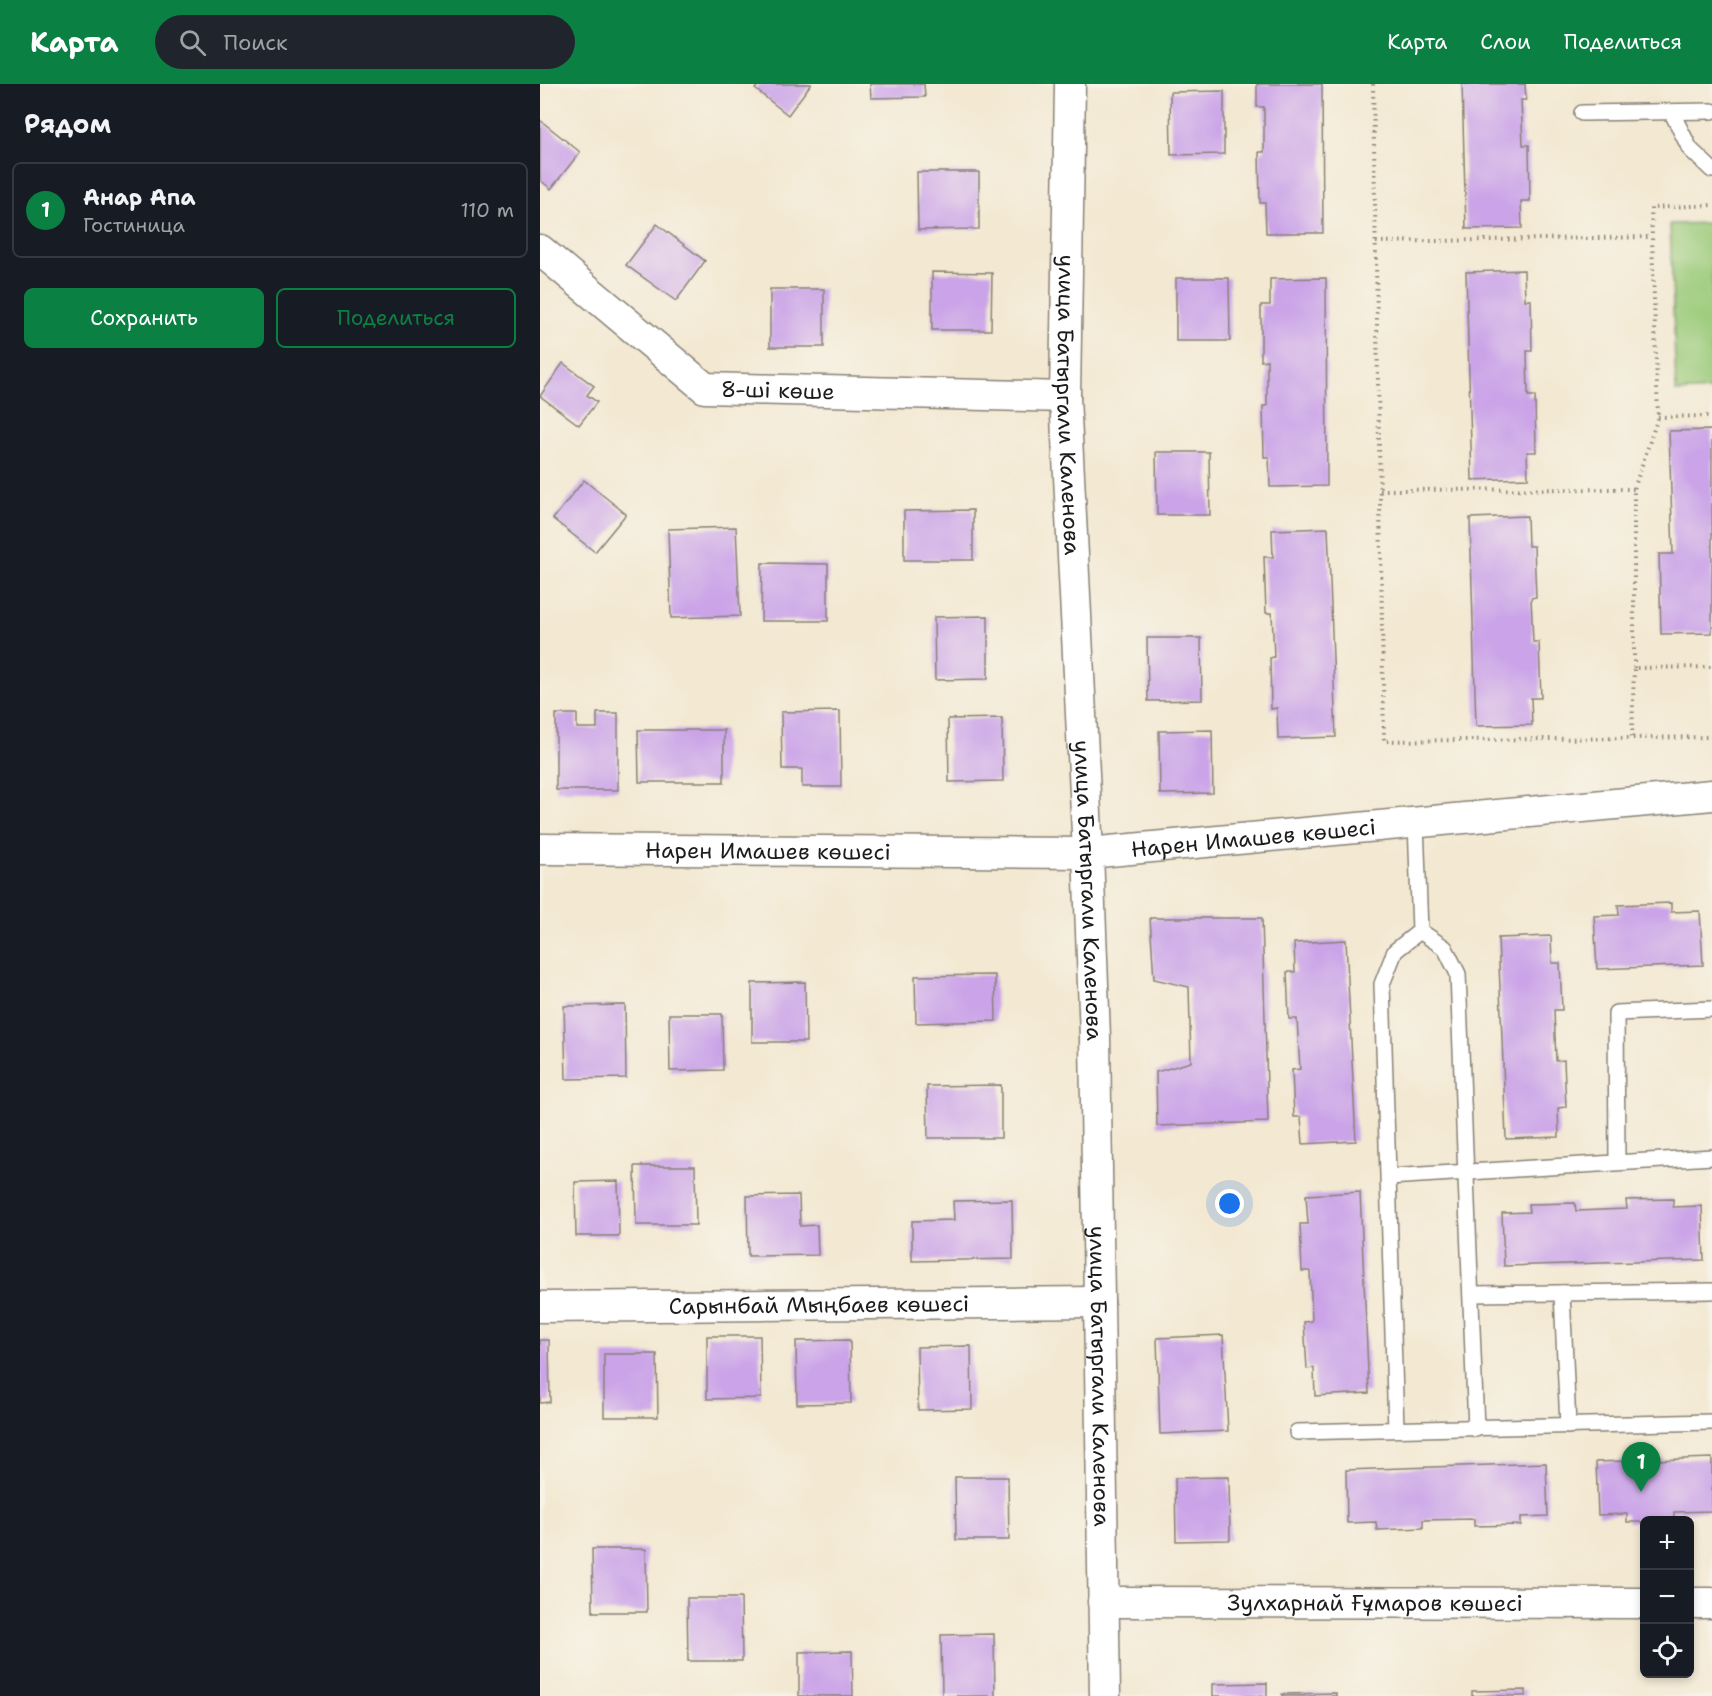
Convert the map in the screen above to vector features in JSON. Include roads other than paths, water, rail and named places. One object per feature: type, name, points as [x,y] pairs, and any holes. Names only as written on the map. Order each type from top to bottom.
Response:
[{"type":"street","name":"улица Батыргали Каленова","points":[[1070,84],[1065,397],[1088,853],[1095,1049],[1105,1696]]},
{"type":"street","name":"8-шi көше","points":[[540,250],[705,388],[1065,397]]},
{"type":"street","name":"Нарен Имашев көшесi","points":[[540,849],[1088,853],[1712,795]]},
{"type":"street","name":"Сарынбай Мыңбаев көшесі","points":[[540,1306],[1099,1302]]},
{"type":"street","name":"Зулхарнай Ғұмаров көшесі","points":[[1103,1602],[1640,1603]]},
{"type":"street","points":[[1694,1603],[1712,1603]]},
{"type":"lane","points":[[1582,113],[1712,111]]},
{"type":"lane","points":[[1672,112],[1690,149],[1712,170]]},
{"type":"lane","points":[[1416,822],[1420,931]]},
{"type":"lane","points":[[1420,931],[1445,948],[1458,974],[1476,1429]]},
{"type":"lane","points":[[1396,1429],[1382,984],[1395,951],[1420,931]]},
{"type":"lane","points":[[1617,1161],[1616,1013],[1712,1009]]},
{"type":"lane","points":[[1389,1177],[1617,1161],[1712,1157]]},
{"type":"lane","points":[[1471,1294],[1712,1291]]},
{"type":"lane","points":[[1562,1293],[1568,1426]]},
{"type":"lane","points":[[1297,1432],[1712,1422]]},
{"type":"place","name":"Анар Апа","points":[[1641,1492]]}]
